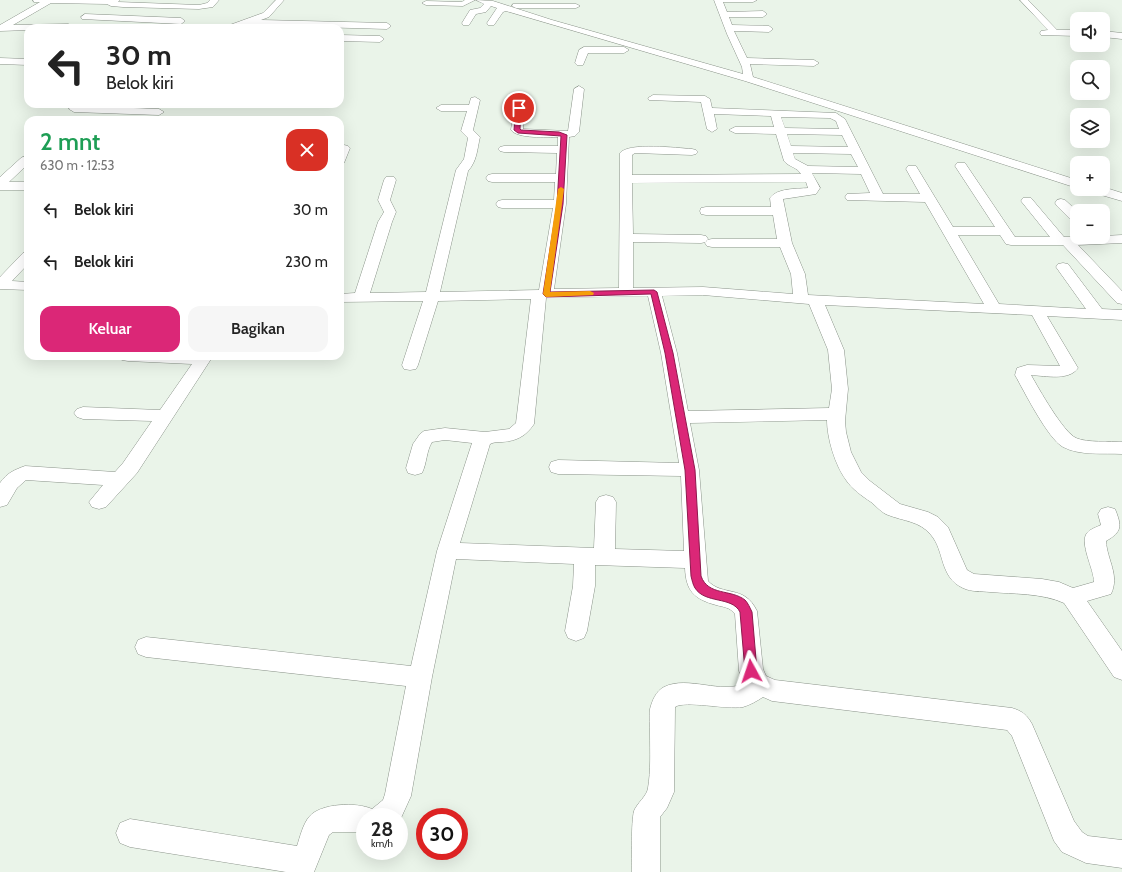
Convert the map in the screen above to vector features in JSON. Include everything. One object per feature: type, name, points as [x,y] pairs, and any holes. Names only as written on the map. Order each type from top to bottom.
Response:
[{"type":"street","points":[[37,0],[113,2],[199,7],[210,5],[215,0]]},
{"type":"street","points":[[2,28],[50,0]]},
{"type":"street","points":[[241,24],[266,15],[280,0]]},
{"type":"street","points":[[426,3],[463,4],[471,0]]},
{"type":"street","points":[[480,0],[490,3],[509,5],[576,6]]},
{"type":"street","points":[[748,79],[747,67],[728,28],[718,0],[753,0]]},
{"type":"street","points":[[1024,0],[1055,33]]},
{"type":"street","points":[[74,23],[113,2]]},
{"type":"street","points":[[466,23],[473,12],[483,10],[490,3]]},
{"type":"street","points":[[491,23],[500,10],[509,5]]},
{"type":"street","points":[[509,5],[549,22],[748,79],[1070,182]]},
{"type":"street","points":[[724,15],[763,14]]},
{"type":"street","points":[[320,24],[328,16]]},
{"type":"street","points":[[153,24],[156,21]]},
{"type":"street","points":[[60,24],[182,21]]},
{"type":"street","points":[[246,22],[282,24]]},
{"type":"street","points":[[2,28],[24,26]]},
{"type":"street","points":[[344,26],[387,26]]},
{"type":"street","points":[[728,28],[769,29]]},
{"type":"street","points":[[1041,33],[1070,33]]},
{"type":"street","points":[[1110,35],[1122,36]]},
{"type":"street","points":[[344,38],[368,37],[380,39]]},
{"type":"street","points":[[580,63],[584,50],[621,54],[641,48]]},
{"type":"street","points":[[13,61],[24,54]]},
{"type":"street","points":[[0,61],[24,62]]},
{"type":"street","points":[[744,61],[814,63]]},
{"type":"street","points":[[519,108],[517,130],[520,132],[571,134],[574,132],[579,89]]},
{"type":"street","points":[[653,98],[706,99],[712,129]]},
{"type":"street","points":[[410,365],[432,296],[462,170],[469,164],[474,137],[467,131],[474,104],[441,108]]},
{"type":"street","points":[[75,108],[74,109],[159,112]]},
{"type":"street","points":[[709,111],[832,115],[840,119],[878,197]]},
{"type":"street","points":[[775,113],[790,161],[811,176],[870,182]]},
{"type":"street","points":[[735,130],[846,132]]},
{"type":"street","points":[[415,468],[421,446],[430,436],[452,435],[485,438],[513,435],[522,429],[525,424],[534,332],[543,294],[560,204],[564,135],[562,134]]},
{"type":"street","points":[[787,149],[855,151]]},
{"type":"street","points":[[504,150],[563,150]]},
{"type":"street","points":[[626,293],[626,153],[630,150],[692,152]]},
{"type":"street","points":[[1,187],[24,161]]},
{"type":"street","points":[[961,166],[1011,242]]},
{"type":"street","points":[[912,169],[950,231],[994,308]]},
{"type":"street","points":[[627,179],[811,176],[865,171]]},
{"type":"street","points":[[811,176],[814,188],[812,191],[780,195],[776,198],[785,243],[808,299],[836,350],[840,389],[838,414],[836,420],[837,432],[842,452],[854,476],[863,486],[894,509],[921,517],[930,522],[941,532],[960,576],[971,582],[1042,588],[1059,591],[1072,597],[1122,670]]},
{"type":"street","points":[[492,178],[562,178]]},
{"type":"street","points":[[361,297],[384,222],[390,212],[384,200],[390,180]]},
{"type":"street","points":[[1,187],[24,186]]},
{"type":"street","points":[[1110,193],[1122,197]]},
{"type":"street","points":[[851,197],[929,198]]},
{"type":"street","points":[[1028,201],[1063,241],[1077,251],[1122,300]]},
{"type":"street","points":[[1061,203],[1070,211]]},
{"type":"street","points":[[502,204],[560,204]]},
{"type":"street","points":[[706,211],[778,211]]},
{"type":"street","points":[[950,231],[1011,242],[1070,241]]},
{"type":"street","points":[[627,238],[785,243]]},
{"type":"street","points":[[1110,239],[1122,239]]},
{"type":"street","points":[[0,284],[24,260]]},
{"type":"street","points":[[1064,267],[1098,314]]},
{"type":"street","points":[[0,284],[24,286]]},
{"type":"street","points":[[344,298],[703,291],[808,299],[1122,315]]},
{"type":"street","points":[[654,292],[669,353],[690,470],[696,576],[699,586],[708,593],[735,600],[742,604],[746,612],[751,671],[758,683],[772,690],[1012,720],[1019,724],[1023,732],[1064,831],[1072,842],[1086,849],[1122,854]]},
{"type":"street","points":[[1037,311],[1070,368],[1068,371],[1027,370],[1023,372],[1027,382],[1065,440],[1070,443],[1120,452]]},
{"type":"street","points":[[99,502],[121,479],[142,452],[203,360]]},
{"type":"street","points":[[83,413],[166,416]]},
{"type":"street","points":[[680,417],[838,414]]},
{"type":"street","points":[[392,808],[398,796],[420,677],[447,551],[482,441],[485,438]]},
{"type":"street","points":[[558,467],[690,470]]},
{"type":"street","points":[[0,500],[13,478],[17,475],[25,473],[121,479]]},
{"type":"street","points":[[576,631],[584,586],[595,556],[606,502]]},
{"type":"street","points":[[1072,597],[1103,588],[1105,580],[1096,549],[1095,537],[1110,529],[1112,524],[1108,514]]},
{"type":"street","points":[[447,551],[695,560]]},
{"type":"street","points":[[146,648],[420,677]]},
{"type":"street","points":[[646,872],[647,813],[658,799],[661,792],[663,758],[662,711],[665,701],[672,695],[688,694],[728,697],[743,696],[754,690],[758,683]]},
{"type":"street","points":[[130,833],[301,866],[319,826],[330,819],[356,819]]},
{"type":"slow traffic","points":[[561,189],[546,294],[590,293]]},
{"type":"route","points":[[519,108],[517,130],[520,132],[564,135],[560,204],[546,294],[654,292],[669,353],[690,470],[696,576],[699,586],[708,593],[735,600],[742,604],[746,612],[751,671]]}]
